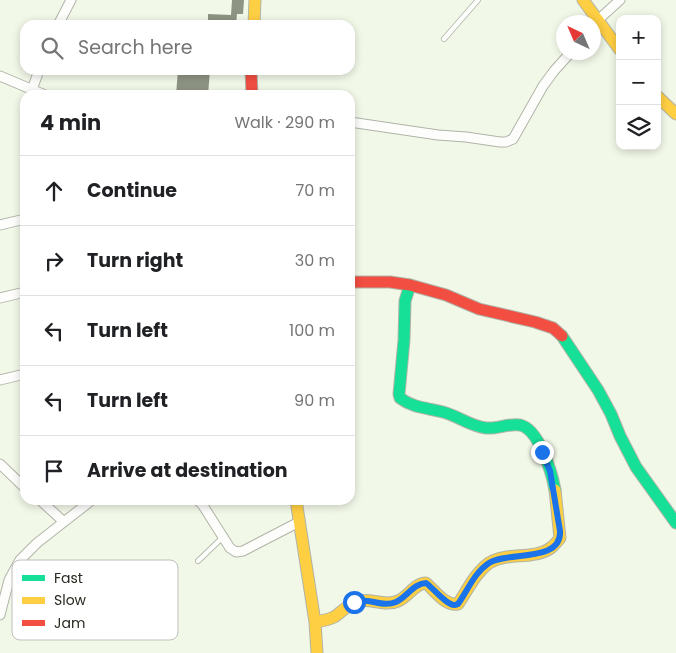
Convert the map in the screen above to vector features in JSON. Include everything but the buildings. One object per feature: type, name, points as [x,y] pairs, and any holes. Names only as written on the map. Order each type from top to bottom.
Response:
[{"type":"street","points":[[61,20],[71,0]]},
{"type":"street","points":[[254,20],[255,0]]},
{"type":"street","points":[[583,0],[591,15]]},
{"type":"street","points":[[601,21],[620,0]]},
{"type":"street","points":[[601,29],[616,46]]},
{"type":"street","points":[[355,123],[438,136],[506,142],[513,139],[543,86],[564,60]]},
{"type":"street","points":[[0,76],[32,90],[37,75]]},
{"type":"street","points":[[251,75],[252,90]]},
{"type":"street","points":[[661,100],[676,114]]},
{"type":"street","points":[[0,226],[20,220]]},
{"type":"street","points":[[355,282],[390,282],[410,285],[446,295],[479,309],[553,328],[564,337],[607,406],[636,467],[676,523]]},
{"type":"street","points":[[315,622],[330,619],[347,606],[358,601],[365,600],[381,604],[396,602],[421,583],[426,583],[451,605],[458,604],[477,575],[490,563],[501,558],[533,555],[546,551],[557,543],[560,538],[555,494],[550,471],[534,435],[528,428],[516,425],[487,429],[446,413],[408,403],[400,398],[405,301],[410,285]]},
{"type":"street","points":[[0,298],[20,293]]},
{"type":"street","points":[[0,380],[20,375]]},
{"type":"street","points":[[0,464],[20,483]]},
{"type":"street","points":[[45,505],[64,522]]},
{"type":"street","points":[[20,560],[37,543],[86,505]]},
{"type":"street","points":[[203,505],[230,548],[236,552],[243,551],[299,522]]},
{"type":"street","points":[[297,505],[315,622],[317,653]]},
{"type":"street","points":[[0,615],[12,575]]},
{"type":"lane","points":[[444,39],[478,0]]},
{"type":"lane","points":[[198,561],[224,537]]},
{"type":"traffic: fast","points":[[410,285],[405,301],[400,398],[415,406],[443,412],[480,427],[520,425],[527,428],[533,434],[544,453],[555,490]]},
{"type":"traffic: fast","points":[[562,336],[598,390],[636,467],[676,523]]},
{"type":"traffic: slow","points":[[254,20],[255,0]]},
{"type":"traffic: slow","points":[[583,0],[616,45]]},
{"type":"traffic: slow","points":[[661,100],[676,114]]},
{"type":"traffic: slow","points":[[315,622],[334,617],[359,601],[393,603],[418,585],[426,583],[449,603],[458,604],[475,577],[489,563],[504,557],[537,554],[552,547],[560,538],[555,490]]},
{"type":"traffic: slow","points":[[297,505],[315,622],[317,653]]},
{"type":"traffic: jam","points":[[251,75],[252,90]]},
{"type":"traffic: jam","points":[[355,282],[390,282],[410,285],[446,295],[479,309],[553,328],[562,336]]},
{"type":"route","points":[[354,602],[365,600],[389,604],[404,597],[421,583],[426,583],[446,602],[455,605],[458,604],[477,575],[490,563],[496,560],[533,555],[550,549],[560,538],[560,531],[550,471],[542,452]]}]
